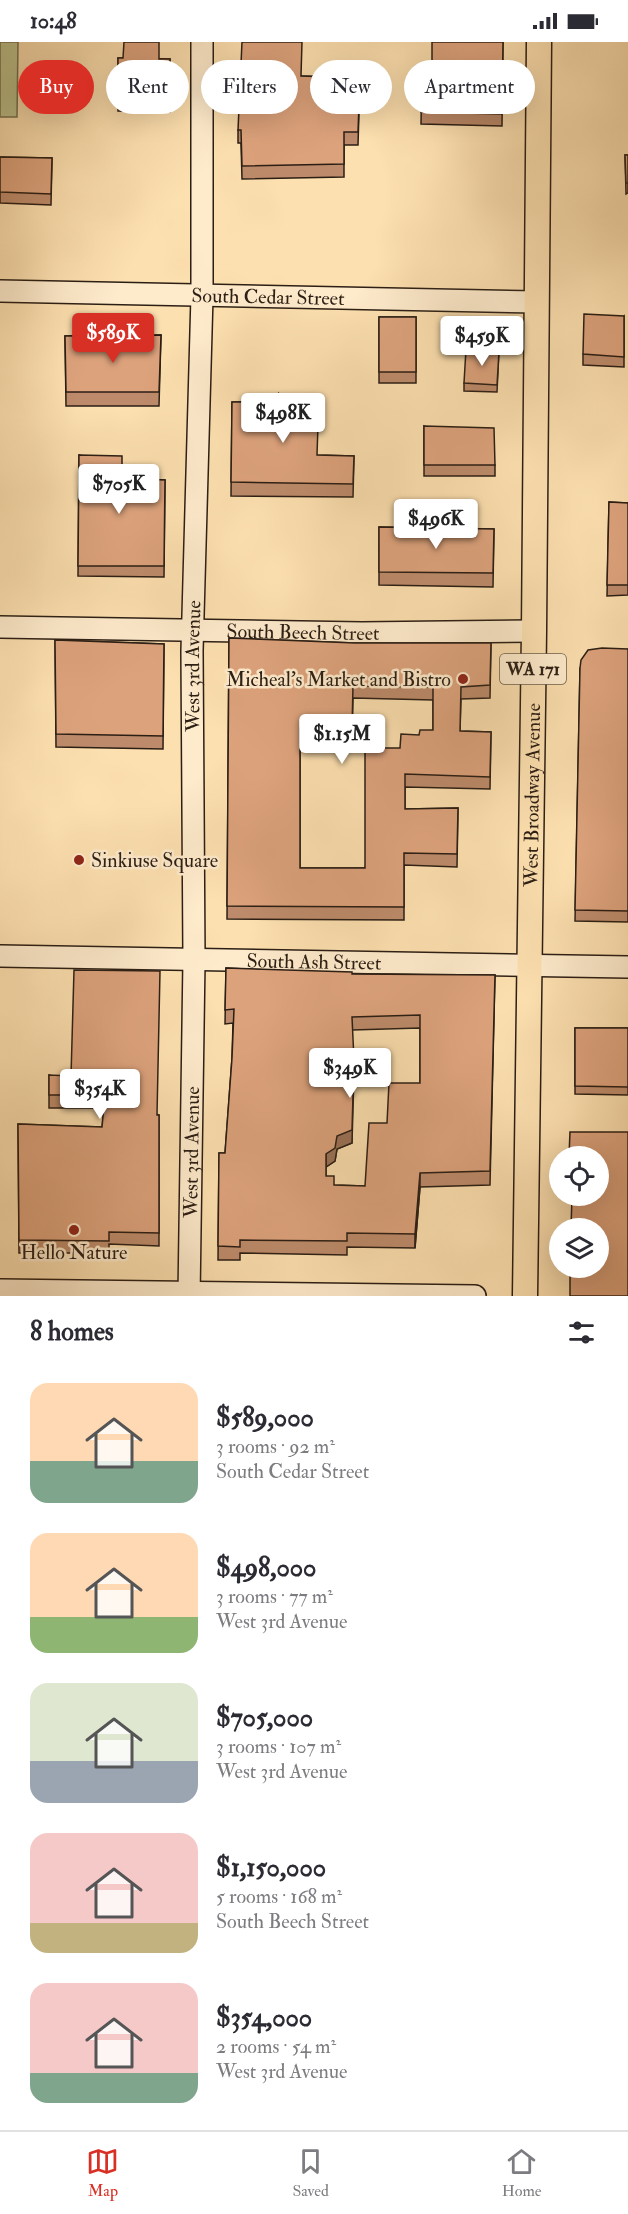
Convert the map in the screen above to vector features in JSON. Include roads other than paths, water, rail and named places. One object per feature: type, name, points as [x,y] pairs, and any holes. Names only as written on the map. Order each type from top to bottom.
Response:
[{"type":"main road","name":"West Broadway Avenue","points":[[525,1296],[539,42]]},
{"type":"street","name":"West 3rd Avenue","points":[[189,1294],[194,960],[193,630],[202,296],[202,42]]},
{"type":"street","name":"South Cedar Street","points":[[0,291],[536,302]]},
{"type":"street","name":"South Beech Street","points":[[0,627],[362,633],[534,631]]},
{"type":"street","name":"South Ash Street","points":[[0,956],[628,967]]},
{"type":"street","points":[[0,1290],[475,1296]]},
{"type":"place","name":"Micheal's Market and Bistro","points":[[463,679]]},
{"type":"place","name":"Sinkiuse Square","points":[[79,860]]},
{"type":"place","name":"Hello Nature","points":[[74,1230]]}]
